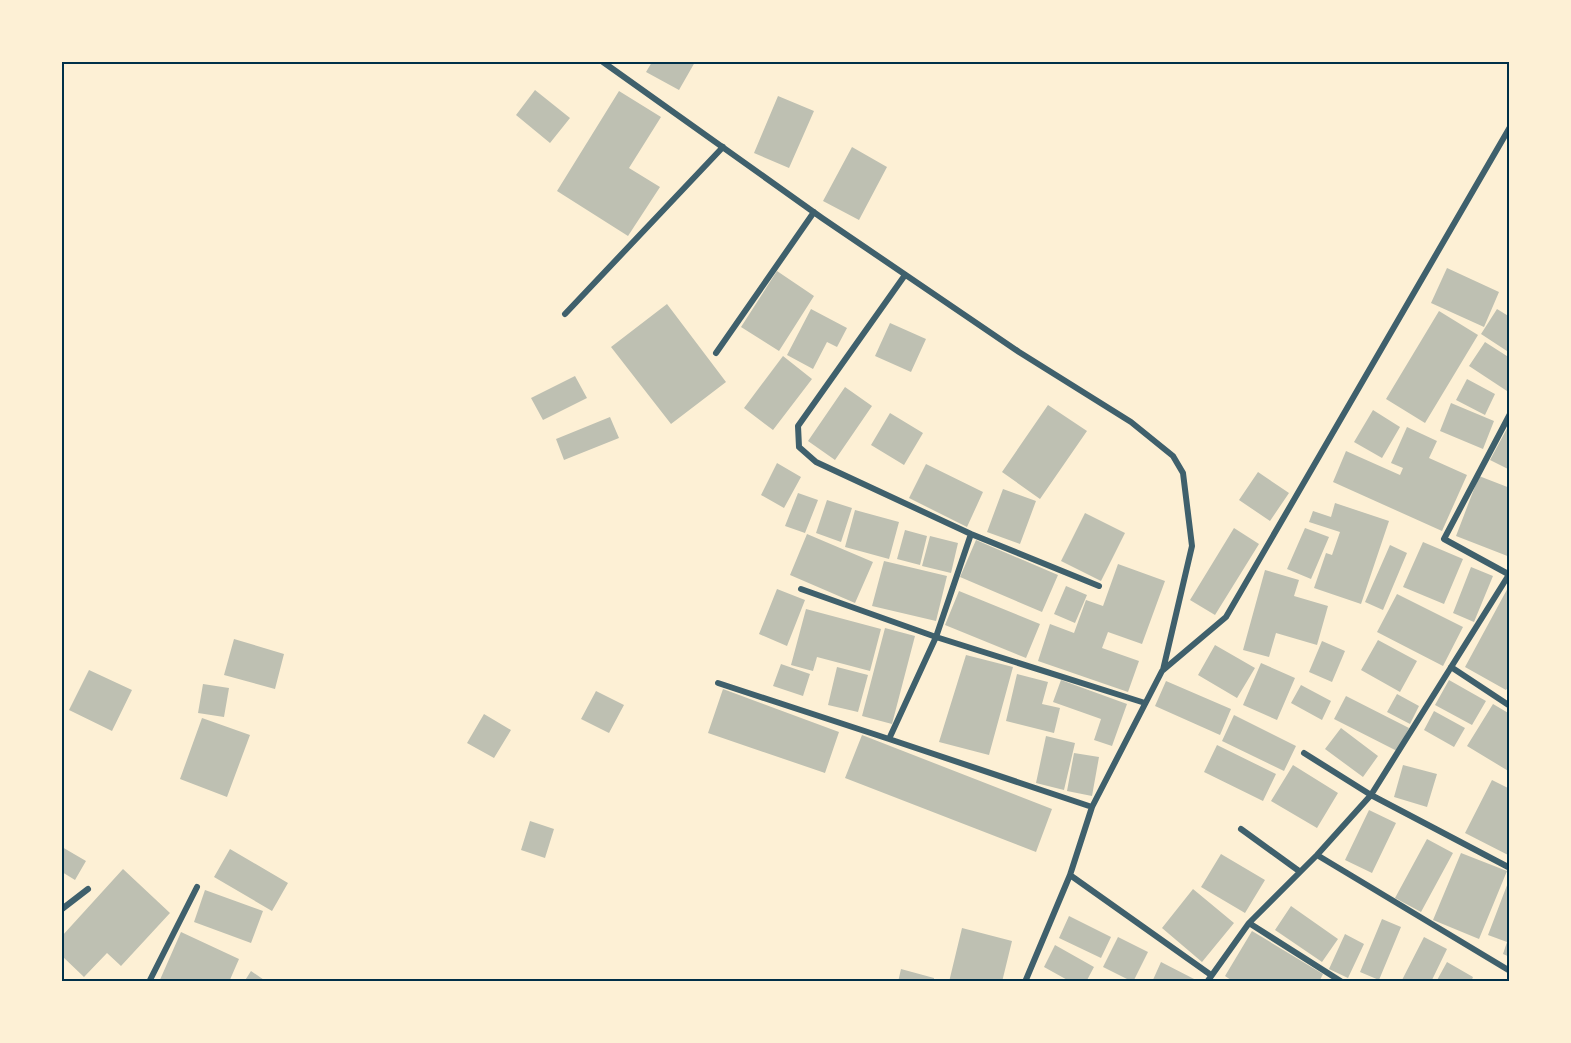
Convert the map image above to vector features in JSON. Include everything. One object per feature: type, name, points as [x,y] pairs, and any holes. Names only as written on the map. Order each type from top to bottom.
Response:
[{"type":"street","points":[[603,62],[905,275],[1019,352],[1131,423],[1173,456],[1183,473],[1192,546],[1162,671],[1092,807],[1070,875],[1024,981]]},
{"type":"street","points":[[1162,671],[1226,617],[1509,127]]},
{"type":"street","points":[[565,314],[723,147]]},
{"type":"street","points":[[716,352],[814,212]]},
{"type":"street","points":[[905,275],[798,426],[799,447],[816,462],[971,534],[1099,586]]},
{"type":"street","points":[[1207,981],[1249,923],[1317,855],[1371,795],[1509,574],[1444,540],[1509,414]]},
{"type":"street","points":[[889,739],[936,638],[971,534]]},
{"type":"street","points":[[801,589],[936,638],[1145,703]]},
{"type":"street","points":[[1450,667],[1509,706]]},
{"type":"street","points":[[718,683],[1092,807]]},
{"type":"street","points":[[1304,753],[1371,795],[1509,868]]},
{"type":"street","points":[[1241,829],[1299,871]]},
{"type":"street","points":[[1317,855],[1509,971]]},
{"type":"street","points":[[1070,875],[1211,975]]},
{"type":"street","points":[[149,981],[197,887]]},
{"type":"street","points":[[62,909],[88,890]]},
{"type":"street","points":[[1249,923],[1342,981]]},
{"type":"building","points":[[652,62],[695,62],[679,90],[646,72]]},
{"type":"building","points":[[535,90],[570,118],[550,143],[516,115]]},
{"type":"building","points":[[619,91],[661,117],[629,168],[660,187],[628,236],[557,191]]},
{"type":"building","points":[[778,96],[814,111],[789,168],[754,153]]},
{"type":"building","points":[[852,147],[887,167],[859,220],[823,201]]},
{"type":"building","points":[[1447,268],[1499,292],[1484,327],[1431,303]]},
{"type":"building","points":[[777,271],[814,296],[779,351],[741,327]]},
{"type":"building","points":[[667,304],[726,382],[671,424],[611,347]]},
{"type":"building","points":[[811,309],[847,328],[837,347],[827,342],[813,369],[787,355]]},
{"type":"building","points":[[1497,309],[1510,317],[1510,353],[1481,334]]},
{"type":"building","points":[[1439,311],[1478,335],[1425,423],[1386,399]]},
{"type":"building","points":[[890,323],[926,339],[911,372],[875,356]]},
{"type":"building","points":[[1485,342],[1510,358],[1510,393],[1469,366]]},
{"type":"building","points":[[783,356],[812,379],[773,430],[744,408]]},
{"type":"building","points":[[575,376],[587,398],[543,420],[531,398]]},
{"type":"building","points":[[1467,379],[1495,394],[1485,415],[1456,400]]},
{"type":"building","points":[[845,387],[872,406],[835,460],[808,441]]},
{"type":"building","points":[[1451,403],[1494,421],[1483,449],[1440,431]]},
{"type":"building","points":[[1048,405],[1087,431],[1040,499],[1002,472]]},
{"type":"building","points":[[1373,410],[1400,427],[1382,458],[1354,442]]},
{"type":"building","points":[[890,413],[923,433],[904,465],[871,445]]},
{"type":"building","points":[[610,417],[619,438],[564,460],[556,439]]},
{"type":"building","points":[[1510,423],[1510,470],[1490,460]]},
{"type":"building","points":[[1407,427],[1437,441],[1429,458],[1467,475],[1442,531],[1333,482],[1346,451],[1400,475],[1403,468],[1391,463]]},
{"type":"building","points":[[777,463],[801,477],[784,508],[761,495]]},
{"type":"building","points":[[926,464],[983,492],[967,527],[909,498]]},
{"type":"building","points":[[1258,472],[1289,493],[1270,521],[1239,500]]},
{"type":"building","points":[[1479,476],[1510,488],[1510,557],[1456,536]]},
{"type":"building","points":[[1003,489],[1036,501],[1020,544],[987,532]]},
{"type":"building","points":[[798,493],[818,500],[805,533],[785,526]]},
{"type":"building","points":[[827,500],[852,508],[841,542],[816,533]]},
{"type":"building","points":[[1335,503],[1389,521],[1361,604],[1314,588],[1326,553],[1332,555],[1340,532],[1309,522],[1313,511],[1331,517]]},
{"type":"building","points":[[855,510],[899,522],[889,559],[845,547]]},
{"type":"building","points":[[1085,513],[1125,533],[1101,581],[1061,561]]},
{"type":"building","points":[[1234,528],[1259,544],[1215,615],[1190,600]]},
{"type":"building","points":[[1305,528],[1329,537],[1311,579],[1287,569]]},
{"type":"building","points":[[905,530],[927,536],[920,565],[897,559]]},
{"type":"building","points":[[807,534],[873,562],[855,603],[790,575]]},
{"type":"building","points":[[930,536],[958,543],[951,573],[922,566]]},
{"type":"building","points":[[976,540],[1058,575],[1042,612],[960,577]]},
{"type":"building","points":[[1423,542],[1463,559],[1444,604],[1403,587]]},
{"type":"building","points":[[1390,545],[1407,553],[1383,610],[1365,602]]},
{"type":"building","points":[[884,561],[947,576],[936,621],[872,606]]},
{"type":"building","points":[[1118,564],[1165,581],[1142,644],[1108,632],[1102,648],[1139,661],[1128,692],[1038,661],[1050,624],[1074,633],[1086,600],[1103,606]]},
{"type":"building","points":[[1471,567],[1493,576],[1474,622],[1453,613]]},
{"type":"building","points":[[1265,570],[1299,580],[1294,596],[1328,606],[1317,645],[1276,633],[1269,657],[1243,650]]},
{"type":"building","points":[[1510,584],[1510,684],[1506,690],[1465,667]]},
{"type":"building","points":[[1066,586],[1087,595],[1075,623],[1054,614]]},
{"type":"building","points":[[777,589],[805,600],[787,646],[759,634]]},
{"type":"building","points":[[959,591],[1040,624],[1026,658],[945,625]]},
{"type":"building","points":[[1397,594],[1463,627],[1443,666],[1377,632]]},
{"type":"building","points":[[806,609],[881,629],[870,671],[817,657],[813,671],[791,665]]},
{"type":"building","points":[[885,628],[915,636],[892,724],[862,716]]},
{"type":"building","points":[[234,639],[284,654],[275,689],[224,675]]},
{"type":"building","points":[[1378,640],[1417,661],[1400,692],[1361,670]]},
{"type":"building","points":[[1322,641],[1345,651],[1332,682],[1309,672]]},
{"type":"building","points":[[1215,645],[1255,668],[1237,698],[1198,675]]},
{"type":"building","points":[[966,655],[1013,667],[989,755],[939,742]]},
{"type":"building","points":[[1261,663],[1295,678],[1277,720],[1243,705]]},
{"type":"building","points":[[781,664],[810,674],[803,696],[773,686]]},
{"type":"building","points":[[837,667],[868,675],[858,712],[828,705]]},
{"type":"building","points":[[89,670],[132,690],[112,731],[69,710]]},
{"type":"building","points":[[1017,674],[1048,682],[1042,704],[1060,708],[1054,733],[1006,721]]},
{"type":"building","points":[[1061,680],[1127,704],[1112,746],[1094,740],[1101,719],[1053,702]]},
{"type":"building","points":[[1449,680],[1486,701],[1472,725],[1435,705]]},
{"type":"building","points":[[1166,681],[1231,709],[1220,735],[1155,706]]},
{"type":"building","points":[[203,684],[229,688],[224,717],[198,713]]},
{"type":"building","points":[[1301,685],[1331,701],[1322,720],[1291,703]]},
{"type":"building","points":[[723,689],[839,732],[825,773],[708,733]]},
{"type":"building","points":[[596,691],[624,705],[609,733],[581,719]]},
{"type":"building","points":[[1397,694],[1419,706],[1410,724],[1387,712]]},
{"type":"building","points":[[1346,696],[1409,728],[1397,751],[1334,719]]},
{"type":"building","points":[[1493,704],[1510,714],[1510,772],[1467,746]]},
{"type":"building","points":[[1434,711],[1465,728],[1454,747],[1424,730]]},
{"type":"building","points":[[484,714],[511,730],[494,758],[467,743]]},
{"type":"building","points":[[1234,715],[1296,746],[1284,771],[1222,741]]},
{"type":"building","points":[[202,718],[250,735],[227,797],[180,779]]},
{"type":"building","points":[[1341,728],[1378,756],[1363,777],[1325,749]]},
{"type":"building","points":[[862,735],[1052,809],[1036,852],[845,778]]},
{"type":"building","points":[[1046,736],[1075,743],[1064,790],[1036,783]]},
{"type":"building","points":[[1217,745],[1276,774],[1263,801],[1204,772]]},
{"type":"building","points":[[1074,753],[1099,757],[1092,796],[1067,791]]},
{"type":"building","points":[[1293,765],[1338,793],[1317,828],[1271,801]]},
{"type":"building","points":[[1403,765],[1437,774],[1427,807],[1394,797]]},
{"type":"building","points":[[1492,780],[1510,789],[1510,856],[1465,833]]},
{"type":"building","points":[[1369,810],[1396,823],[1372,873],[1345,860]]},
{"type":"building","points":[[530,821],[554,829],[545,858],[521,850]]},
{"type":"building","points":[[1427,839],[1453,853],[1421,912],[1395,898]]},
{"type":"building","points":[[62,847],[86,861],[75,880],[62,872]]},
{"type":"building","points":[[230,849],[288,883],[272,911],[214,877]]},
{"type":"building","points":[[1461,853],[1507,871],[1479,939],[1433,920]]},
{"type":"building","points":[[1221,854],[1265,880],[1245,913],[1201,887]]},
{"type":"building","points":[[123,869],[170,913],[121,966],[107,953],[84,977],[62,956],[62,936]]},
{"type":"building","points":[[1509,880],[1510,957],[1503,954],[1507,942],[1488,935]]},
{"type":"building","points":[[1193,889],[1234,923],[1202,962],[1162,928]]},
{"type":"building","points":[[205,890],[263,911],[251,943],[194,922]]},
{"type":"building","points":[[1291,906],[1338,939],[1322,962],[1275,930]]},
{"type":"building","points":[[1069,916],[1111,937],[1101,958],[1059,938]]},
{"type":"building","points":[[1382,919],[1401,927],[1379,980],[1360,972]]},
{"type":"building","points":[[962,928],[1012,941],[1002,982],[949,982]]},
{"type":"building","points":[[1252,931],[1323,974],[1319,982],[1234,982],[1225,976]]},
{"type":"building","points":[[181,932],[239,959],[229,982],[159,982]]},
{"type":"building","points":[[1345,934],[1364,944],[1348,978],[1329,969]]},
{"type":"building","points":[[1118,937],[1148,952],[1133,982],[1103,967]]},
{"type":"building","points":[[1424,937],[1447,949],[1431,982],[1401,982]]},
{"type":"building","points":[[1055,945],[1094,967],[1086,982],[1071,982],[1044,967]]},
{"type":"building","points":[[1161,962],[1196,980],[1195,982],[1152,982]]},
{"type":"building","points":[[1447,962],[1473,977],[1471,982],[1436,982]]},
{"type":"building","points":[[901,969],[934,978],[934,982],[898,982]]},
{"type":"building","points":[[251,971],[267,982],[244,982]]}]
